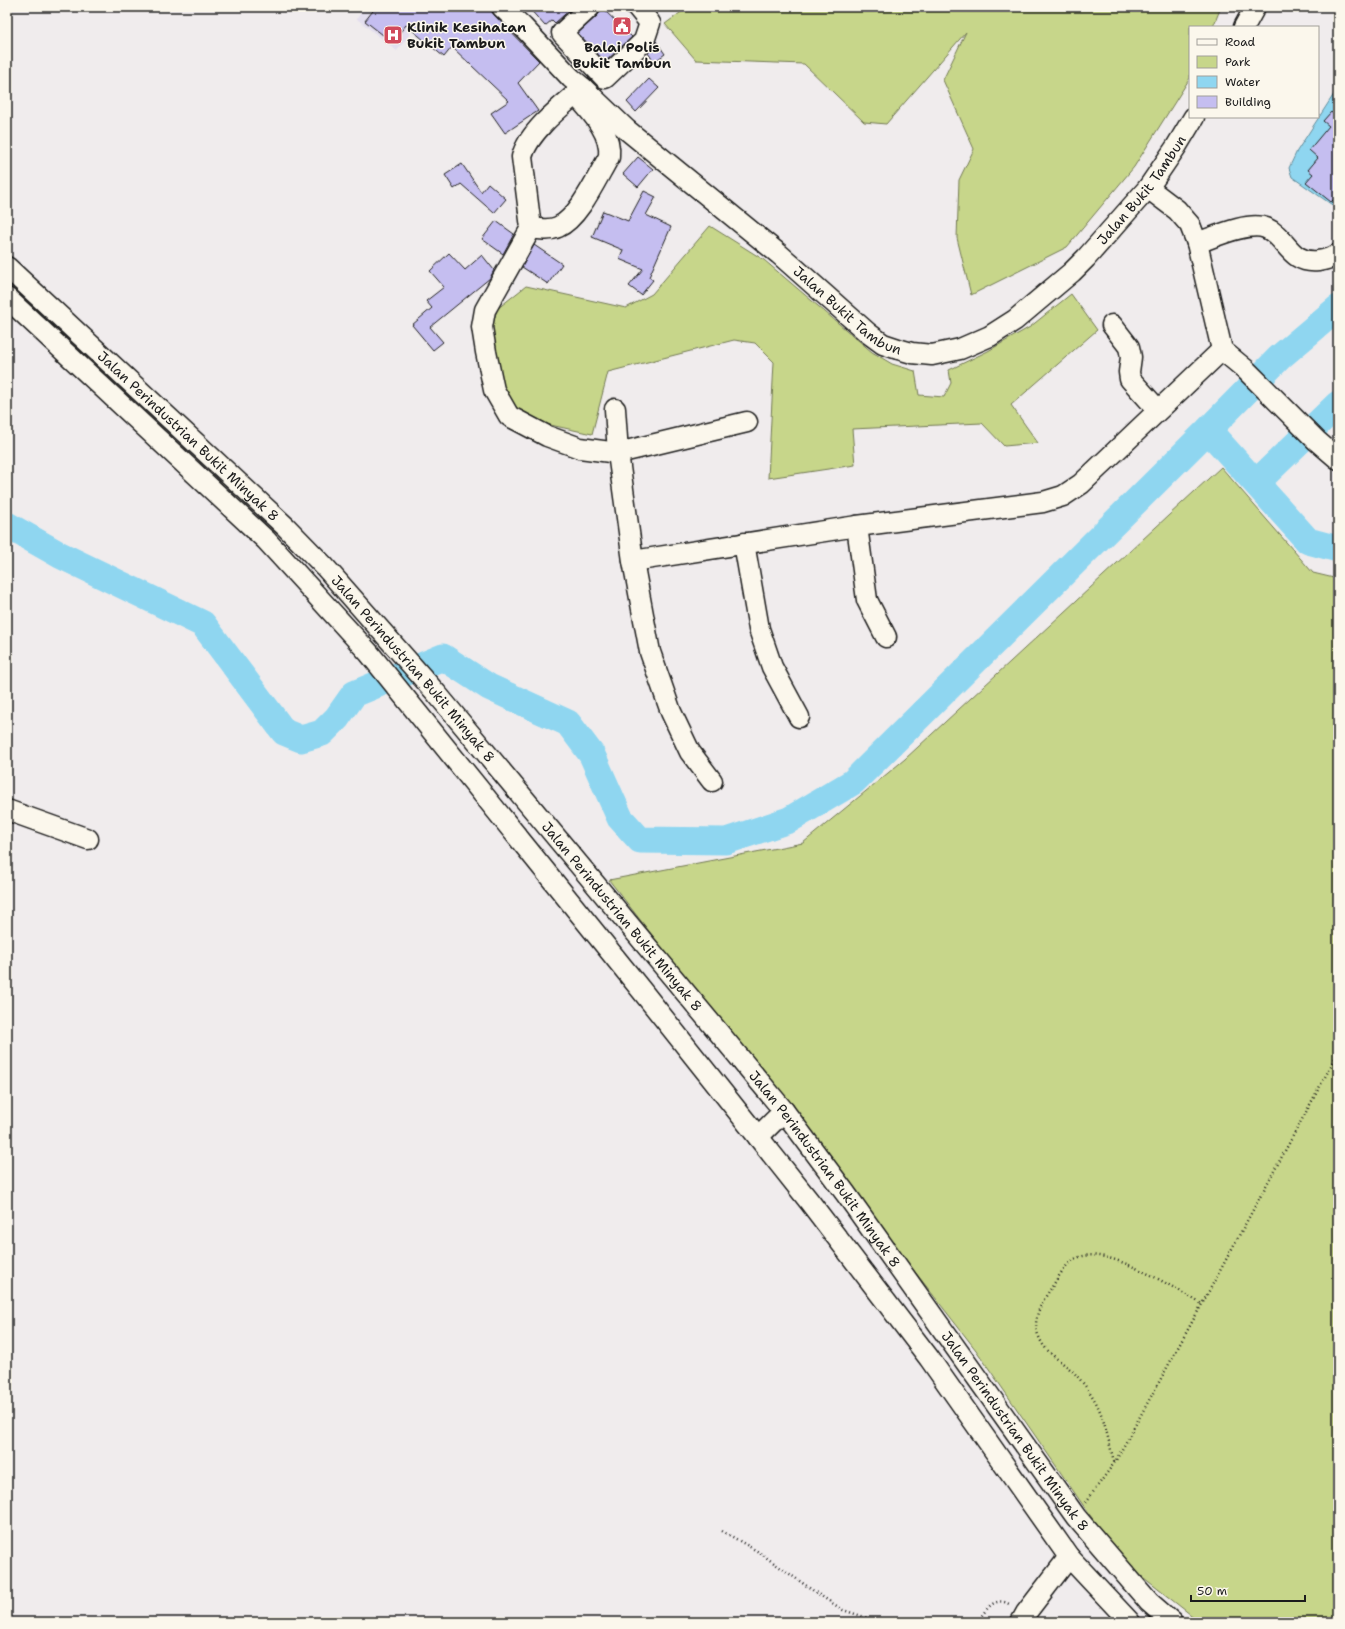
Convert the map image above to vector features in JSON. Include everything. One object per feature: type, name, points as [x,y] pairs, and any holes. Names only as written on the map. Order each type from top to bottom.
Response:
[{"type":"street","name":"Jalan Bukit Tambun","points":[[502,7],[523,27],[576,87],[779,254],[868,333],[883,344],[912,353],[932,356],[960,349],[990,336],[1015,320],[1072,272],[1148,188],[1193,118]]},
{"type":"street","points":[[590,7],[562,33],[605,78],[644,41],[650,23],[636,7]]},
{"type":"street","points":[[1245,26],[1255,7]]},
{"type":"street","points":[[587,60],[576,87],[532,135],[524,147],[522,157],[530,228],[485,310],[482,327],[494,390],[510,416],[547,436],[580,448],[618,453],[748,422]]},
{"type":"street","points":[[530,228],[545,230],[558,227],[568,221],[577,212],[609,157],[610,150],[603,130],[587,108],[576,87]]},
{"type":"street","points":[[1148,188],[1177,210],[1190,225],[1197,243],[1222,350],[1245,369],[1317,441],[1338,459]]},
{"type":"street","points":[[1197,243],[1230,232],[1258,226],[1266,228],[1298,258],[1309,262],[1323,260],[1338,254]]},
{"type":"street","name":"Jalan Perindustrian Bukit Minyak 8","points":[[7,267],[286,527],[393,643],[437,694],[784,1111],[851,1201],[1076,1517],[1149,1602],[1172,1622]]},
{"type":"street","name":"Jalan Perindustrian Bukit Minyak 8","points":[[7,298],[266,540],[369,653],[642,991],[809,1201],[929,1358],[1069,1557],[1130,1622]]},
{"type":"street","points":[[1112,325],[1130,347],[1130,379],[1158,410]]},
{"type":"street","points":[[633,561],[857,526],[1042,502],[1063,496],[1081,484],[1222,350]]},
{"type":"street","points":[[615,409],[618,453],[633,561],[650,652],[671,712],[690,752],[712,782]]},
{"type":"street","points":[[857,526],[867,600],[886,637]]},
{"type":"street","points":[[744,543],[759,629],[772,667],[799,716]]},
{"type":"street","points":[[7,810],[88,839]]},
{"type":"street","points":[[758,1137],[784,1111]]},
{"type":"street","points":[[1023,1618],[1069,1557]]},
{"type":"path","points":[[1076,1517],[1114,1462],[1202,1304],[1338,1053]]},
{"type":"path","points":[[1114,1462],[1099,1408],[1076,1375],[1048,1352],[1039,1338],[1035,1324],[1041,1303],[1059,1275],[1074,1259],[1086,1255],[1104,1257],[1132,1265],[1202,1304]]},
{"type":"path","points":[[722,1531],[757,1551],[843,1610],[880,1622]]},
{"type":"path","points":[[977,1622],[995,1602],[1004,1601],[1023,1618]]},
{"type":"shaded area","name":"Klinik Kesihatan Bukit Tambun","points":[[364,7],[430,7],[397,51],[357,19]]},
{"type":"green space","points":[[688,7],[1221,7],[1213,26],[1189,26],[1189,80],[1134,167],[1067,247],[971,295],[957,238],[959,180],[974,149],[943,80],[966,32],[886,124],[864,122],[804,64],[696,60],[665,24]]},
{"type":"green space","points":[[710,226],[764,260],[872,352],[892,364],[915,371],[919,395],[944,397],[951,383],[949,370],[988,351],[1030,327],[1071,294],[1097,330],[1011,405],[1038,443],[1004,446],[982,423],[852,429],[855,465],[768,478],[774,362],[755,343],[734,340],[608,372],[592,434],[532,421],[512,406],[503,388],[491,331],[497,309],[526,286],[626,308],[652,294]]},
{"type":"green space","points":[[1221,467],[1313,573],[1338,579],[1338,1622],[1200,1622],[1121,1560],[976,1350],[609,880],[803,843],[905,759]]},
{"type":"water","points":[[1338,88],[1338,209],[1292,177],[1289,168],[1297,151]]},
{"type":"building","points":[[376,7],[489,7],[494,15],[539,61],[518,83],[538,111],[505,133],[491,113],[509,101],[452,47],[444,57],[406,25],[392,42],[365,21]]},
{"type":"building","points":[[528,7],[573,7],[555,23],[552,20],[545,26]]},
{"type":"building","points":[[601,7],[632,37],[605,62],[578,33],[598,15]]},
{"type":"building","points":[[656,41],[665,54],[654,62],[648,53]]},
{"type":"building","points":[[649,79],[659,88],[636,112],[627,102]]},
{"type":"building","points":[[1331,112],[1337,117],[1338,115],[1338,195],[1331,202],[1306,182],[1313,174],[1308,170],[1318,158],[1309,150],[1329,126],[1323,121]]},
{"type":"building","points":[[638,157],[653,169],[638,187],[623,174]]},
{"type":"building","points":[[462,164],[481,192],[488,183],[506,199],[494,213],[461,184],[454,189],[445,175]]},
{"type":"building","points":[[644,191],[656,197],[646,215],[671,227],[649,277],[653,280],[641,295],[629,286],[643,269],[619,259],[623,250],[592,237],[603,211],[628,221]]},
{"type":"building","points":[[496,221],[514,234],[503,254],[482,239]]},
{"type":"building","points":[[534,245],[562,264],[548,284],[522,267]]},
{"type":"building","points":[[449,253],[465,270],[482,255],[494,270],[490,278],[430,327],[443,342],[433,350],[412,325],[432,308],[426,301],[444,287],[430,271]]},
{"type":"waterway","points":[[1338,308],[1280,357],[1208,430],[1308,541],[1338,549]]},
{"type":"waterway","points":[[1256,483],[1338,404]]},
{"type":"waterway","points":[[7,525],[60,555],[203,624],[284,732],[301,739],[322,733],[337,718],[354,694],[443,657],[489,687],[568,723],[592,755],[620,818],[640,840],[726,841],[789,820],[853,782],[1208,430]]},
{"type":"place","name":"Balai Polis Bukit Tambun","points":[[622,26]]},
{"type":"place","name":"Klinik Kesihatan Bukit Tambun","points":[[393,35]]}]
